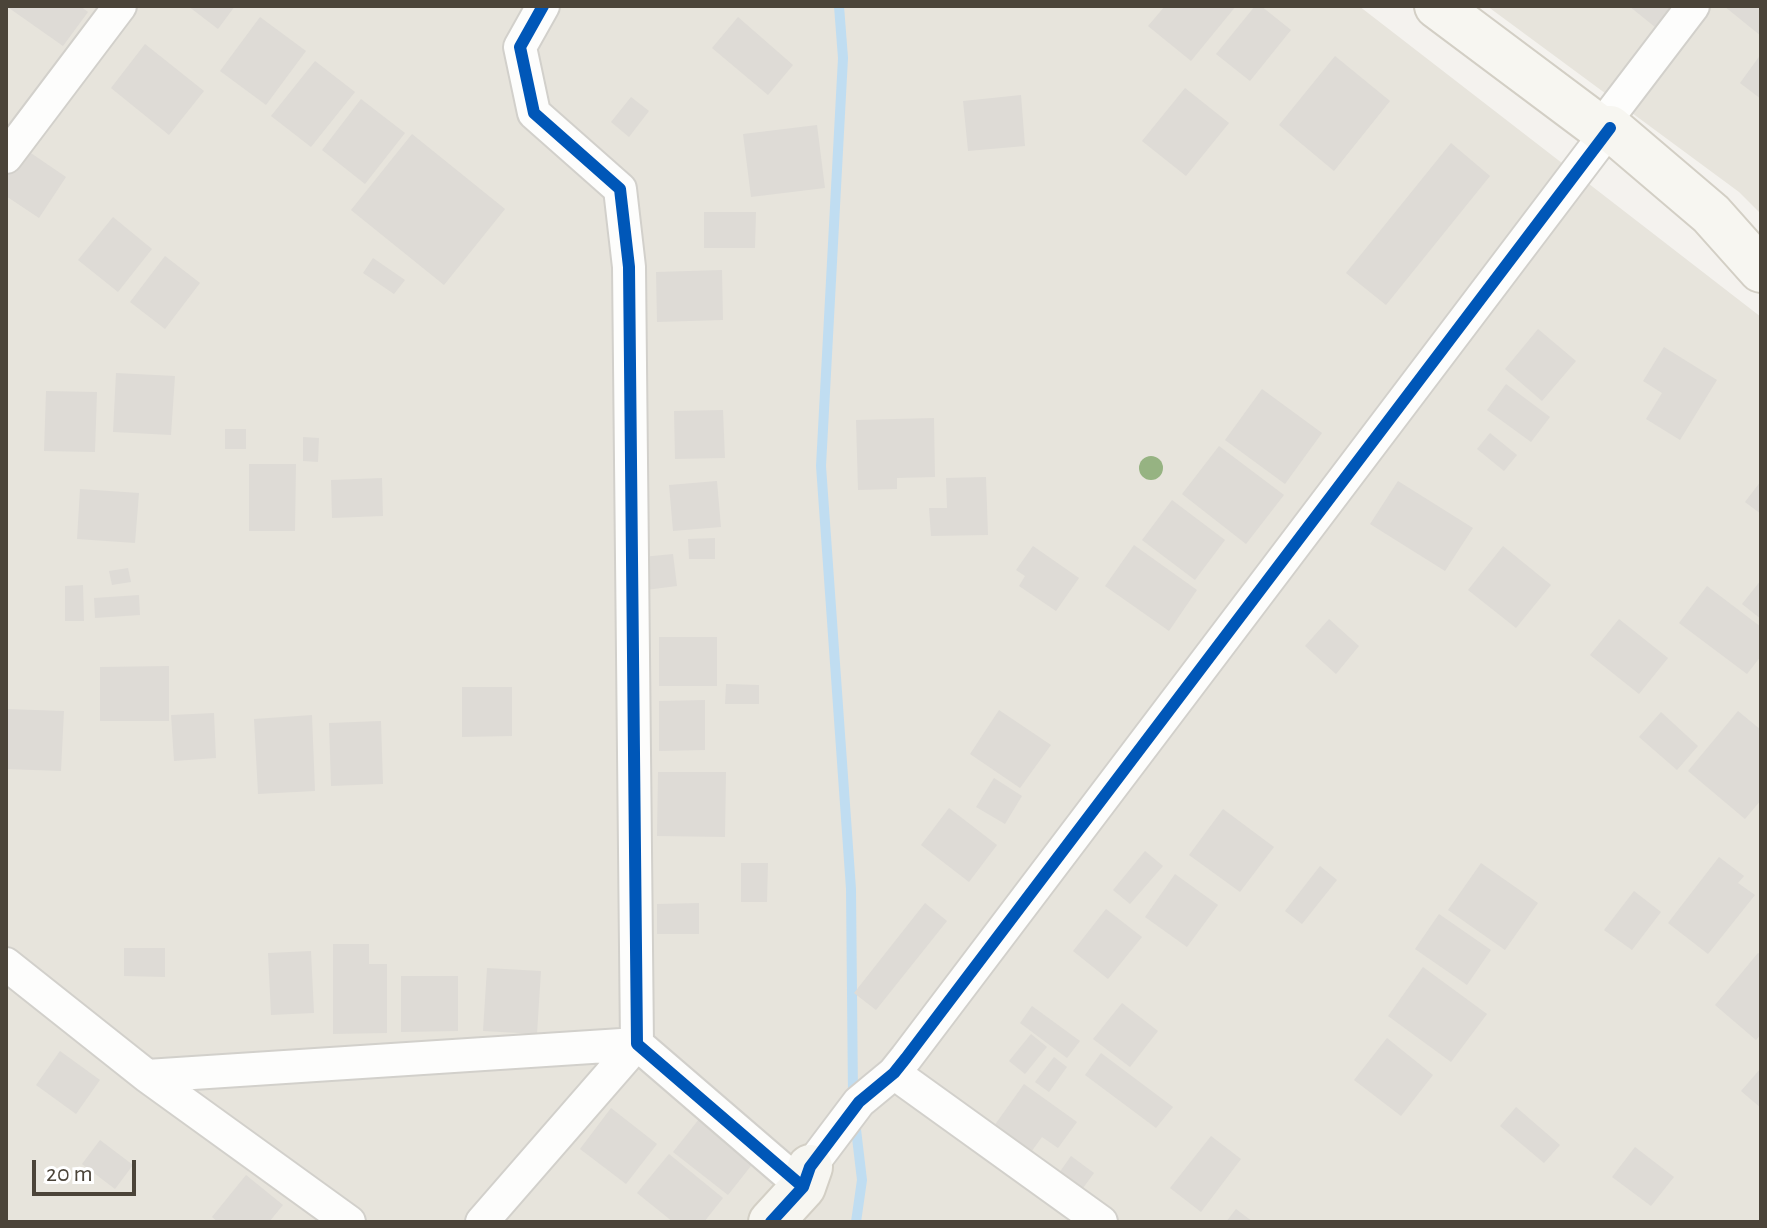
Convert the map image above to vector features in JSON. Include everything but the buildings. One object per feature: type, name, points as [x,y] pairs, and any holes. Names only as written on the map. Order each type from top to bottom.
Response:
[{"type":"street","points":[[6,157],[120,6]]},
{"type":"street","points":[[482,1222],[637,1044],[629,267],[620,189],[534,113],[520,47],[543,6]]},
{"type":"street","points":[[1437,6],[1605,128],[1711,214],[1761,270]]},
{"type":"street","points":[[771,1222],[859,1102],[894,1073],[1605,128],[1693,6]]},
{"type":"street","points":[[6,964],[147,1076],[349,1222]]},
{"type":"street","points":[[147,1076],[637,1044],[806,1177]]},
{"type":"street","points":[[894,1073],[1101,1222]]},
{"type":"shaded area","points":[[6,6],[1359,6],[1761,317],[1761,1222],[6,1222]]},
{"type":"shaded area","points":[[1487,6],[1761,6],[1761,214],[1739,192]]},
{"type":"waterway","points":[[839,6],[843,58],[821,466],[851,889],[853,1097]]},
{"type":"waterway","points":[[855,1121],[862,1180],[856,1222]]},
{"type":"cycle path","points":[[543,6],[520,47],[534,113],[620,189],[629,267],[637,1044],[803,1187]]},
{"type":"cycle path","points":[[771,1222],[803,1187],[810,1167],[859,1102],[894,1073],[906,1058],[1610,128]]}]
